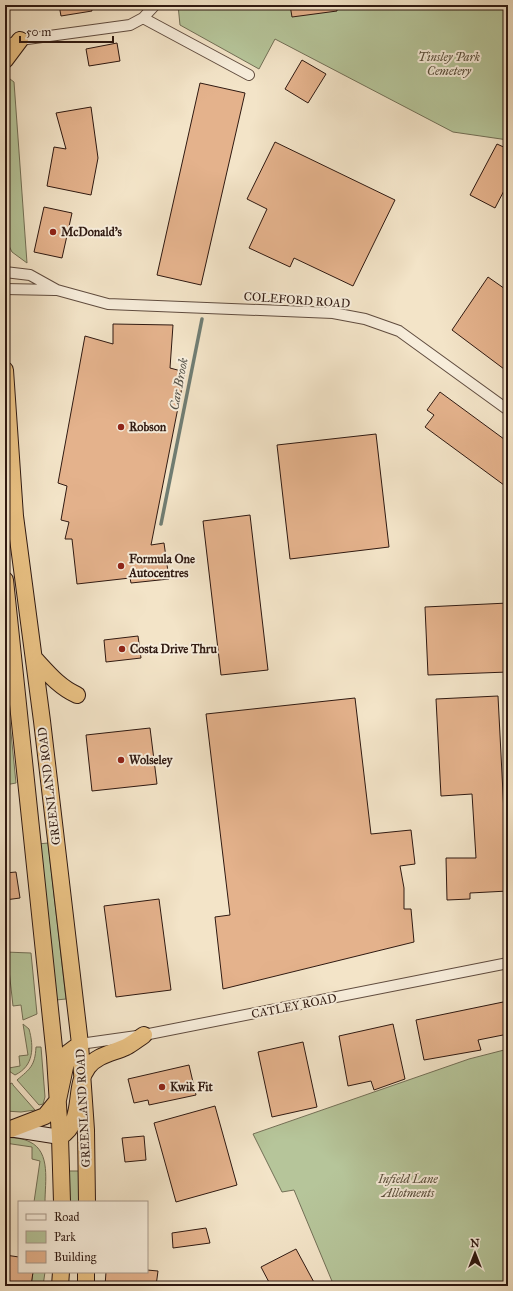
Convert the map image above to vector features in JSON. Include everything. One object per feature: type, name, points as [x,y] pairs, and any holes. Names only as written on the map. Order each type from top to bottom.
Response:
[{"type":"highway","points":[[5,60],[10,41]]},
{"type":"highway","name":"GREENLAND ROAD","points":[[5,370],[15,516],[42,721],[80,1044],[87,1165],[87,1201]]},
{"type":"highway","name":"GREENLAND ROAD","points":[[5,580],[52,1027],[58,1100],[62,1201]]},
{"type":"highway","points":[[34,658],[65,690],[78,695]]},
{"type":"highway","points":[[39,704],[19,716],[24,720],[42,721]]},
{"type":"highway","points":[[52,1027],[59,1035],[80,1044]]},
{"type":"highway","points":[[87,1165],[73,1146],[60,1137],[70,1130],[75,1121],[83,1076],[88,1067],[97,1059],[127,1047],[144,1035]]},
{"type":"highway","points":[[8,1129],[45,1116],[58,1100],[67,1056],[73,1047],[80,1044]]},
{"type":"highway","points":[[60,1286],[61,1273]]},
{"type":"highway","points":[[86,1273],[86,1286]]},
{"type":"main road","points":[[8,1129],[60,1137]]},
{"type":"street","points":[[10,41],[130,25],[143,18],[155,5]]},
{"type":"street","points":[[143,18],[249,75]]},
{"type":"street","name":"COLEFORD ROAD","points":[[5,272],[30,275],[58,290],[108,304],[318,312],[365,319],[399,331],[508,410]]},
{"type":"street","name":"COLEFORD ROAD","points":[[5,289],[58,290]]},
{"type":"street","name":"CATLEY ROAD","points":[[80,1044],[144,1035],[508,963]]},
{"type":"green space","name":"Tinsley Park Cemetery","points":[[178,5],[508,5],[508,140],[453,132],[275,39],[259,69],[180,25]]},
{"type":"green space","points":[[6,76],[14,82],[27,263],[12,252],[9,246],[5,203]]},
{"type":"green space","points":[[5,673],[16,783],[5,785]]},
{"type":"green space","points":[[48,843],[66,999],[56,1000],[38,844]]},
{"type":"green space","points":[[5,952],[31,953],[37,1014],[23,1020],[21,1005],[13,1006],[9,970],[5,970]]},
{"type":"green space","points":[[23,1024],[29,1029],[32,1049],[26,1067],[15,1075],[9,1071],[9,1068],[20,1066],[19,1056],[28,1055]]},
{"type":"green space","points":[[36,1047],[41,1047],[45,1097],[43,1104],[39,1105],[17,1080],[33,1063]]},
{"type":"green space","name":"Infield Lane Allotments","points":[[508,1049],[508,1286],[334,1286],[294,1190],[282,1192],[253,1134],[469,1059]]},
{"type":"green space","points":[[12,1083],[35,1110],[21,1112],[5,1111],[5,1086]]},
{"type":"green space","points":[[5,1137],[18,1138],[30,1142],[37,1147],[44,1160],[46,1177],[45,1201],[34,1201],[40,1161],[32,1159],[32,1147],[5,1143]]},
{"type":"green space","points":[[68,1171],[79,1171],[80,1201],[68,1201]]},
{"type":"green space","points":[[33,1273],[45,1273],[43,1286],[31,1286]]},
{"type":"building","points":[[59,5],[91,5],[92,11],[61,16]]},
{"type":"building","points":[[290,5],[337,5],[337,11],[292,17]]},
{"type":"building","points":[[117,43],[120,61],[89,66],[86,49]]},
{"type":"building","points":[[302,60],[326,74],[308,103],[285,89]]},
{"type":"building","points":[[200,83],[245,93],[201,285],[157,275]]},
{"type":"building","points":[[91,107],[98,158],[91,195],[47,186],[54,147],[66,149],[56,113]]},
{"type":"building","points":[[275,142],[395,200],[353,286],[294,258],[290,267],[249,248],[267,209],[247,199]]},
{"type":"building","points":[[497,144],[508,149],[508,183],[495,208],[470,195]]},
{"type":"building","name":"McDonald's","points":[[44,207],[72,213],[62,258],[34,252]]},
{"type":"building","points":[[488,277],[508,291],[508,372],[452,330]]},
{"type":"building","name":"Robson","points":[[113,324],[173,325],[170,368],[185,372],[151,545],[164,543],[169,579],[131,583],[130,578],[77,584],[72,539],[65,539],[69,522],[61,520],[67,486],[58,483],[85,336],[113,344]]},
{"type":"building","points":[[440,392],[508,442],[508,488],[425,427],[434,415],[427,410]]},
{"type":"building","points":[[376,434],[389,547],[290,559],[277,445]]},
{"type":"building","points":[[250,515],[268,670],[221,675],[203,521]]},
{"type":"building","points":[[508,603],[508,672],[428,675],[425,607]]},
{"type":"building","name":"Costa Drive Thru","points":[[138,636],[141,658],[106,662],[104,640]]},
{"type":"building","points":[[498,696],[508,891],[470,893],[470,899],[447,900],[446,858],[476,858],[472,794],[441,796],[436,699]]},
{"type":"building","points":[[355,698],[371,834],[411,830],[415,864],[400,866],[404,888],[404,909],[411,909],[414,942],[223,989],[215,917],[230,915],[206,714]]},
{"type":"building","name":"Wolseley","points":[[150,728],[157,784],[92,791],[86,735]]},
{"type":"building","points":[[16,872],[20,898],[5,900],[5,873]]},
{"type":"building","points":[[159,899],[171,990],[116,997],[104,906]]},
{"type":"building","points":[[508,1001],[508,1034],[478,1040],[481,1050],[424,1060],[416,1020]]},
{"type":"building","points":[[393,1024],[405,1079],[374,1090],[371,1081],[348,1086],[339,1036]]},
{"type":"building","points":[[303,1042],[317,1107],[272,1117],[258,1052]]},
{"type":"building","name":"Kwik Fit","points":[[189,1065],[196,1095],[149,1105],[148,1100],[134,1103],[128,1079]]},
{"type":"building","points":[[215,1106],[237,1185],[176,1202],[154,1123]]},
{"type":"building","points":[[144,1136],[146,1160],[125,1162],[122,1138]]},
{"type":"building","points":[[206,1228],[210,1243],[173,1248],[172,1233]]},
{"type":"building","points":[[296,1249],[316,1286],[271,1286],[261,1267]]},
{"type":"building","points":[[5,1255],[18,1257],[18,1273],[33,1273],[31,1286],[5,1286]]},
{"type":"building","points":[[148,1270],[158,1271],[156,1286],[105,1286],[106,1273],[148,1273]]},
{"type":"waterway","name":"Car Brook","points":[[161,524],[202,319]]},
{"type":"place","name":"McDonald's","points":[[53,232]]},
{"type":"place","name":"Robson","points":[[121,427]]},
{"type":"place","name":"Formula One Autocentres","points":[[121,566]]},
{"type":"place","name":"Costa Drive Thru","points":[[122,649]]},
{"type":"place","name":"Wolseley","points":[[121,760]]},
{"type":"place","name":"Kwik Fit","points":[[162,1087]]}]
